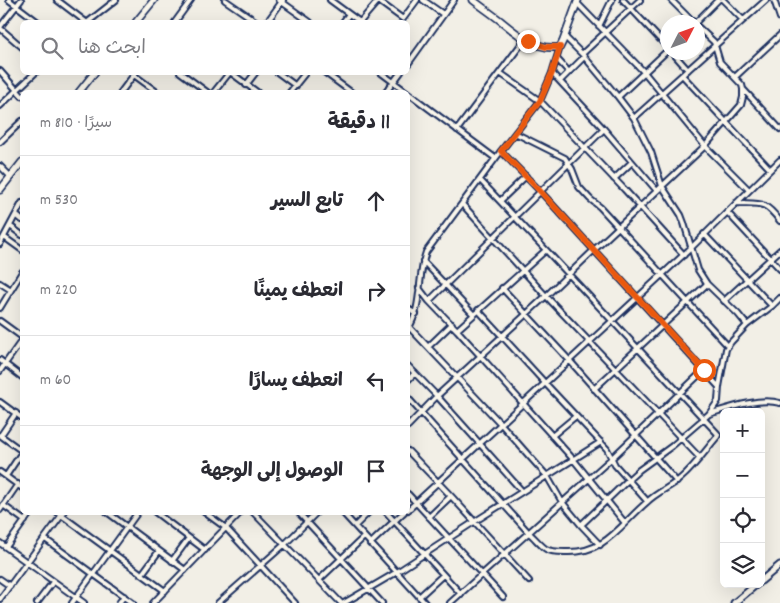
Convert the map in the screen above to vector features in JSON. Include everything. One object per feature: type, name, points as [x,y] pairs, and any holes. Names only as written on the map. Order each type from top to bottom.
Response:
[{"type":"main road","points":[[138,20],[154,0]]},
{"type":"main road","points":[[473,0],[525,39],[550,48],[560,47],[578,2]]},
{"type":"main road","points":[[81,90],[93,75]]},
{"type":"main road","points":[[0,190],[20,166]]},
{"type":"street","points":[[9,0],[35,20]]},
{"type":"street","points":[[20,45],[0,28],[21,0]]},
{"type":"street","points":[[57,0],[64,2],[85,20]]},
{"type":"street","points":[[90,20],[116,0]]},
{"type":"street","points":[[176,20],[191,0]]},
{"type":"street","points":[[225,0],[254,20]]},
{"type":"street","points":[[330,0],[357,20]]},
{"type":"street","points":[[362,20],[377,0],[401,20]]},
{"type":"street","points":[[403,20],[417,0]]},
{"type":"street","points":[[423,0],[443,14]]},
{"type":"street","points":[[410,58],[454,0]]},
{"type":"street","points":[[599,26],[612,0]]},
{"type":"street","points":[[623,0],[660,40]]},
{"type":"street","points":[[560,81],[640,0]]},
{"type":"street","points":[[671,0],[687,15]]},
{"type":"street","points":[[702,15],[718,0]]},
{"type":"street","points":[[723,0],[743,20]]},
{"type":"street","points":[[634,118],[766,0]]},
{"type":"street","points":[[774,0],[780,18]]},
{"type":"street","points":[[267,20],[281,1],[307,20]]},
{"type":"street","points":[[578,2],[644,72],[705,146],[749,190]]},
{"type":"street","points":[[344,20],[349,14]]},
{"type":"street","points":[[705,34],[716,45],[720,62],[780,129]]},
{"type":"street","points":[[735,77],[780,35]]},
{"type":"street","points":[[565,37],[634,118],[651,152],[662,186],[681,215],[698,270],[707,284],[747,325]]},
{"type":"street","points":[[457,130],[525,39]]},
{"type":"street","points":[[410,324],[416,314],[423,261],[426,252],[495,158],[540,101],[552,73],[560,47]]},
{"type":"street","points":[[618,97],[660,57]]},
{"type":"street","points":[[557,59],[569,72]]},
{"type":"street","points":[[679,60],[688,70]]},
{"type":"street","points":[[0,71],[20,94]]},
{"type":"street","points":[[500,72],[540,101],[684,255]]},
{"type":"street","points":[[552,73],[604,129],[657,192]]},
{"type":"street","points":[[0,106],[33,75]]},
{"type":"street","points":[[123,90],[134,75]]},
{"type":"street","points":[[136,75],[155,90]]},
{"type":"street","points":[[184,75],[204,90]]},
{"type":"street","points":[[216,90],[228,75]]},
{"type":"street","points":[[234,75],[254,90]]},
{"type":"street","points":[[246,85],[254,75]]},
{"type":"street","points":[[281,75],[296,86]]},
{"type":"street","points":[[292,90],[304,75]]},
{"type":"street","points":[[328,75],[348,90]]},
{"type":"street","points":[[384,75],[404,90]]},
{"type":"street","points":[[387,90],[399,75]]},
{"type":"street","points":[[682,75],[770,169]]},
{"type":"street","points":[[410,424],[457,377],[527,314],[705,146],[741,104],[743,89]]},
{"type":"street","points":[[410,95],[495,158]]},
{"type":"street","points":[[0,142],[20,123]]},
{"type":"street","points":[[429,301],[604,129]]},
{"type":"street","points":[[514,133],[561,156],[569,163],[582,191],[600,207],[728,346]]},
{"type":"street","points":[[501,151],[540,191],[719,387]]},
{"type":"street","points":[[410,508],[684,255],[780,160]]},
{"type":"street","points":[[614,179],[632,162]]},
{"type":"street","points":[[0,166],[11,177]]},
{"type":"street","points":[[500,201],[526,176]]},
{"type":"street","points":[[410,400],[529,533],[544,548],[552,551],[575,553],[600,545],[647,501],[687,473],[718,435],[480,180]]},
{"type":"street","points":[[736,203],[763,204],[772,211],[780,222]]},
{"type":"street","points":[[462,204],[546,296],[700,458]]},
{"type":"street","points":[[0,244],[20,208]]},
{"type":"street","points":[[727,212],[780,269]]},
{"type":"street","points":[[16,215],[20,218]]},
{"type":"street","points":[[10,226],[20,234]]},
{"type":"street","points":[[704,234],[772,306]]},
{"type":"street","points":[[4,238],[20,249]]},
{"type":"street","points":[[457,330],[546,250]]},
{"type":"street","points":[[724,301],[780,250]]},
{"type":"street","points":[[423,261],[473,314]]},
{"type":"street","points":[[0,308],[20,275]]},
{"type":"street","points":[[0,283],[11,290]]},
{"type":"street","points":[[594,389],[707,284]]},
{"type":"street","points":[[419,288],[573,459],[624,523]]},
{"type":"street","points":[[502,288],[570,361],[676,482]]},
{"type":"street","points":[[581,525],[628,480],[682,439],[708,414],[718,401],[725,352],[728,346],[747,325],[780,298]]},
{"type":"street","points":[[410,310],[416,314]]},
{"type":"street","points":[[478,310],[545,384],[609,450],[615,465],[647,501]]},
{"type":"street","points":[[0,321],[20,337]]},
{"type":"street","points":[[429,346],[452,324]]},
{"type":"street","points":[[410,330],[429,346],[501,424],[546,476],[562,502],[600,545]]},
{"type":"street","points":[[0,371],[20,342]]},
{"type":"street","points":[[0,360],[20,375]]},
{"type":"street","points":[[410,368],[522,491]]},
{"type":"street","points":[[450,603],[612,458],[704,370]]},
{"type":"street","points":[[410,378],[415,373]]},
{"type":"street","points":[[0,402],[20,416]]},
{"type":"street","points":[[708,414],[758,402],[780,403]]},
{"type":"street","points":[[16,413],[0,435],[20,450]]},
{"type":"street","points":[[552,436],[576,416]]},
{"type":"street","points":[[256,515],[342,603],[397,572],[601,442]]},
{"type":"street","points":[[410,453],[529,581]]},
{"type":"street","points":[[6,476],[20,455]]},
{"type":"street","points":[[0,472],[18,484],[1,508],[25,520]]},
{"type":"street","points":[[410,496],[503,597]]},
{"type":"street","points":[[429,517],[451,496]]},
{"type":"street","points":[[6,547],[28,515]]},
{"type":"street","points":[[1,601],[62,515]]},
{"type":"street","points":[[64,515],[165,591]]},
{"type":"street","points":[[111,515],[185,570]]},
{"type":"street","points":[[72,603],[136,515]]},
{"type":"street","points":[[159,515],[205,550]]},
{"type":"street","points":[[210,515],[226,528],[295,603]]},
{"type":"street","points":[[154,603],[238,515]]},
{"type":"street","points":[[301,515],[382,603]]},
{"type":"street","points":[[218,603],[261,566],[314,515]]},
{"type":"street","points":[[345,515],[425,603]]},
{"type":"street","points":[[354,526],[366,515]]},
{"type":"street","points":[[389,515],[460,594]]},
{"type":"street","points":[[370,544],[401,515]]},
{"type":"street","points":[[319,580],[364,537]]},
{"type":"street","points":[[172,561],[189,538]]},
{"type":"street","points":[[45,539],[132,603]]},
{"type":"street","points":[[0,543],[84,603]]},
{"type":"street","points":[[142,574],[159,551]]},
{"type":"street","points":[[765,577],[780,565]]},
{"type":"street","points":[[419,597],[443,576]]},
{"type":"street","points":[[0,579],[10,586]]},
{"type":"street","points":[[37,603],[53,582]]},
{"type":"street","points":[[734,603],[752,588]]},
{"type":"street","points":[[119,603],[124,596]]},
{"type":"route","points":[[528,41],[550,48],[560,47],[552,73],[540,101],[501,151],[704,370]]}]
